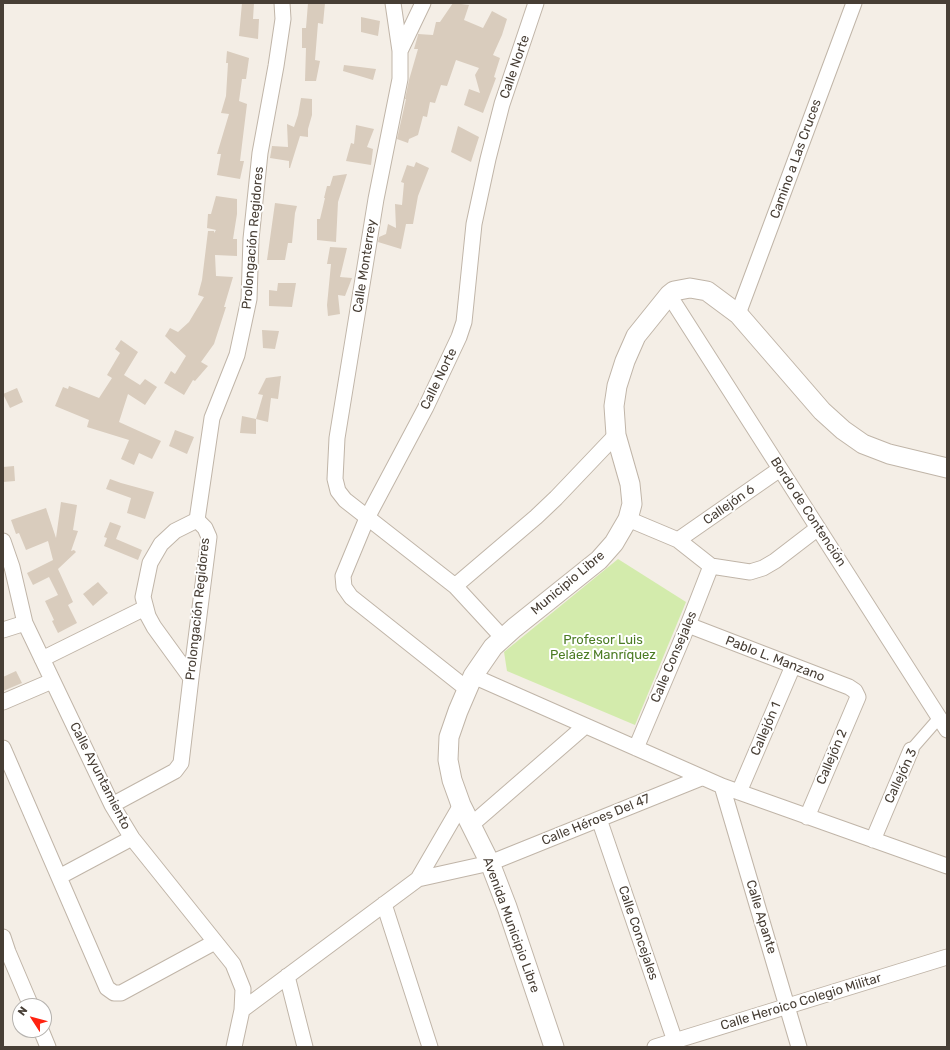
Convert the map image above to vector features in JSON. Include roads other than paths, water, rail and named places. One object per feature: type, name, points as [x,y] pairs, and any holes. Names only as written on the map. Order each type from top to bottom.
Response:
[{"type":"street","name":"Prolongación Regidores","points":[[112,805],[175,771],[181,763],[209,537],[205,528],[197,520],[212,418],[237,355],[249,299],[252,239],[260,153],[283,19],[282,3]]},
{"type":"street","name":"Calle Monterrey","points":[[393,3],[400,51],[400,79],[376,199],[337,438],[335,479],[338,491],[345,500],[455,586],[503,638]]},
{"type":"street","points":[[400,51],[423,3]]},
{"type":"street","name":"Calle Norte","points":[[536,3],[502,104],[488,159],[474,224],[464,322],[459,337],[426,407],[367,518],[343,576],[344,587],[351,597],[470,683],[585,726],[701,778],[947,866]]},
{"type":"street","name":"Camino a Las Cruces","points":[[738,314],[854,3]]},
{"type":"street","points":[[669,295],[674,291],[690,288],[707,291],[738,314],[822,410],[843,430],[863,444],[889,454],[947,468]]},
{"type":"street","name":"Municipio Libre","points":[[461,805],[452,780],[448,760],[449,737],[470,683],[493,647],[514,628],[599,560],[614,543],[628,519],[632,504],[630,484],[616,435],[614,406],[617,386],[625,361],[636,336],[669,295]]},
{"type":"street","name":"Bordo de Contención","points":[[669,295],[943,724]]},
{"type":"street","points":[[455,586],[536,517],[616,435]]},
{"type":"street","name":"Callejón 6","points":[[678,540],[780,469]]},
{"type":"street","points":[[628,519],[678,540],[711,566],[750,572],[775,562],[818,528]]},
{"type":"street","points":[[191,678],[154,627],[148,616],[143,598],[150,563],[161,544],[175,531],[197,520]]},
{"type":"street","name":"Calle Ayuntamiento","points":[[3,541],[12,567],[25,623],[112,805],[132,838],[233,964],[243,988],[242,1010],[234,1047]]},
{"type":"street","name":"Calle Consejales","points":[[636,748],[688,625],[711,566]]},
{"type":"street","points":[[42,659],[145,608]]},
{"type":"street","points":[[3,630],[25,623]]},
{"type":"street","name":"Pablo L. Manzano","points":[[688,625],[849,688],[855,691],[858,697]]},
{"type":"street","name":"Callejón 1","points":[[739,792],[793,666]]},
{"type":"street","points":[[3,702],[52,681]]},
{"type":"street","name":"Callejón 2","points":[[807,817],[858,697]]},
{"type":"street","name":"Callejón 3","points":[[872,840],[911,750],[943,724]]},
{"type":"street","points":[[471,825],[585,726]]},
{"type":"street","points":[[3,748],[107,988],[114,993],[121,994],[215,942]]},
{"type":"street","name":"Calle Héroes Del 47","points":[[418,879],[490,863],[701,778]]},
{"type":"street","name":"Calle Apante","points":[[722,786],[799,1047]]},
{"type":"street","points":[[242,1010],[418,879],[461,805]]},
{"type":"street","name":"Avenida Municipio Libre","points":[[461,805],[490,863],[507,907],[554,1047]]},
{"type":"street","name":"Calle Concejales","points":[[599,819],[676,1044]]},
{"type":"street","points":[[60,877],[132,838]]},
{"type":"street","points":[[384,904],[430,1047]]},
{"type":"street","points":[[3,937],[28,998]]},
{"type":"street","name":"Calle Heroico Colegio Militar","points":[[654,1047],[676,1044],[787,1006],[947,957]]},
{"type":"street","points":[[287,976],[305,1047]]},
{"type":"park label","name":"Profesor Luis Peláez Manríquez","points":[[603,648]]}]
